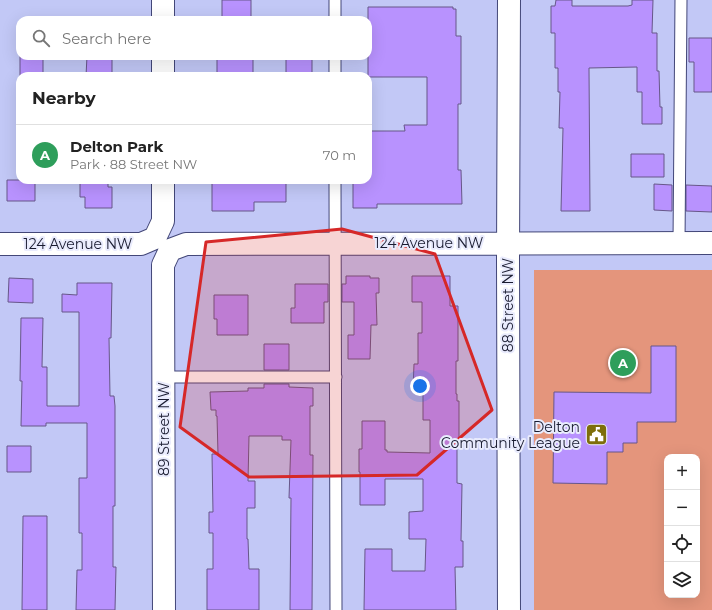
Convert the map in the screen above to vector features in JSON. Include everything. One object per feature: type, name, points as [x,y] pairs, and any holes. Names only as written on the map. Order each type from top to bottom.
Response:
[{"type":"street","points":[[163,0],[163,16]]},
{"type":"street","name":"88 Street NW","points":[[509,0],[509,610]]},
{"type":"street","points":[[163,60],[163,72]]},
{"type":"street","name":"89 Street NW","points":[[163,184],[164,610]]},
{"type":"street","name":"124 Avenue NW","points":[[0,244],[712,243]]},
{"type":"lane","points":[[335,0],[335,16]]},
{"type":"lane","points":[[679,243],[680,0]]},
{"type":"lane","points":[[335,60],[335,72]]},
{"type":"lane","points":[[335,184],[336,610]]},
{"type":"lane","points":[[164,377],[336,378]]},
{"type":"highlighted area","points":[[342,229],[435,254],[492,410],[417,475],[249,477],[180,427],[206,242]]},
{"type":"shaded area","points":[[534,270],[712,270],[712,610],[534,610]]},
{"type":"building","points":[[222,0],[251,0],[251,16],[222,16]]},
{"type":"building","points":[[556,0],[572,0],[572,6],[628,6],[632,5],[632,0],[653,0],[652,33],[657,33],[657,71],[659,71],[662,124],[642,124],[642,92],[637,92],[637,67],[589,68],[590,211],[561,211],[563,128],[559,128],[560,92],[558,92],[558,68],[555,68],[555,33],[551,33],[551,6],[555,6]]},
{"type":"building","points":[[368,7],[453,7],[453,9],[456,9],[456,36],[461,36],[461,104],[458,104],[458,170],[461,170],[462,204],[377,204],[377,208],[353,208],[353,184],[372,184],[372,131],[405,131],[404,125],[427,125],[427,77],[372,77],[372,72],[368,72],[368,60],[372,60],[372,16],[368,16]]},
{"type":"building","points":[[689,38],[712,38],[712,92],[694,92],[694,62],[689,62]]},
{"type":"building","points":[[20,60],[43,60],[43,72],[20,72]]},
{"type":"building","points":[[87,60],[112,60],[112,72],[86,72]]},
{"type":"building","points":[[217,60],[253,60],[253,72],[217,72]]},
{"type":"building","points":[[286,60],[312,60],[312,72],[286,72]]},
{"type":"building","points":[[631,154],[664,154],[664,177],[631,177]]},
{"type":"building","points":[[7,180],[16,180],[16,184],[35,184],[35,201],[7,201]]},
{"type":"building","points":[[80,184],[108,184],[108,187],[112,187],[112,208],[85,208],[85,197],[80,197]]},
{"type":"building","points":[[212,184],[286,184],[286,202],[254,202],[254,211],[212,211]]},
{"type":"building","points":[[654,184],[672,185],[672,211],[654,210]]},
{"type":"building","points":[[686,185],[712,186],[712,212],[686,211]]},
{"type":"building","points":[[346,276],[370,276],[370,278],[379,278],[379,293],[376,293],[377,325],[371,325],[370,359],[348,359],[348,335],[354,335],[354,302],[342,302],[342,284],[346,284]]},
{"type":"building","points":[[412,276],[450,276],[450,306],[458,306],[458,361],[456,361],[456,394],[457,401],[459,401],[459,438],[457,448],[457,483],[462,484],[461,541],[463,541],[463,567],[455,567],[456,610],[364,610],[365,549],[392,549],[392,571],[425,571],[426,539],[409,539],[409,512],[423,511],[423,479],[385,479],[385,505],[360,505],[359,449],[362,449],[362,421],[385,421],[385,450],[387,450],[387,452],[430,453],[430,420],[423,420],[423,389],[413,389],[414,364],[418,364],[418,333],[422,333],[422,302],[412,302]]},
{"type":"building","points":[[9,278],[33,279],[33,303],[8,302]]},
{"type":"building","points":[[77,283],[112,283],[111,338],[109,338],[110,396],[114,396],[115,406],[115,506],[113,506],[113,567],[116,567],[115,610],[76,610],[77,570],[82,570],[82,533],[79,533],[79,478],[87,478],[87,423],[46,423],[46,426],[21,426],[21,318],[43,318],[42,367],[47,367],[47,406],[79,406],[79,312],[62,312],[62,294],[77,295]]},
{"type":"building","points":[[295,284],[328,284],[328,302],[324,302],[324,323],[291,323],[291,308],[295,308]]},
{"type":"building","points":[[214,295],[248,295],[248,335],[217,335],[217,319],[214,319]]},
{"type":"building","points":[[264,344],[289,344],[289,370],[264,370]]},
{"type":"building","name":"Delton Community League","points":[[651,346],[676,346],[676,422],[637,422],[637,443],[623,443],[623,452],[607,452],[607,484],[553,483],[554,392],[651,393]]},
{"type":"building","points":[[264,384],[289,384],[289,387],[313,388],[313,406],[310,406],[310,455],[313,455],[312,610],[290,610],[291,498],[289,498],[291,440],[282,440],[282,436],[249,436],[248,481],[255,481],[255,508],[247,508],[247,539],[249,569],[259,569],[259,610],[207,610],[207,569],[213,569],[213,533],[209,533],[209,512],[213,512],[212,454],[218,454],[217,416],[216,410],[211,410],[210,392],[248,391],[248,388],[264,388]]},
{"type":"building","points":[[7,446],[31,446],[31,472],[7,472]]},
{"type":"building","points":[[23,516],[47,516],[47,610],[22,610]]},
{"type":"place","name":"Delton Park","points":[[623,363]]},
{"type":"place","name":"Delton Community League","points":[[596,435]]}]
